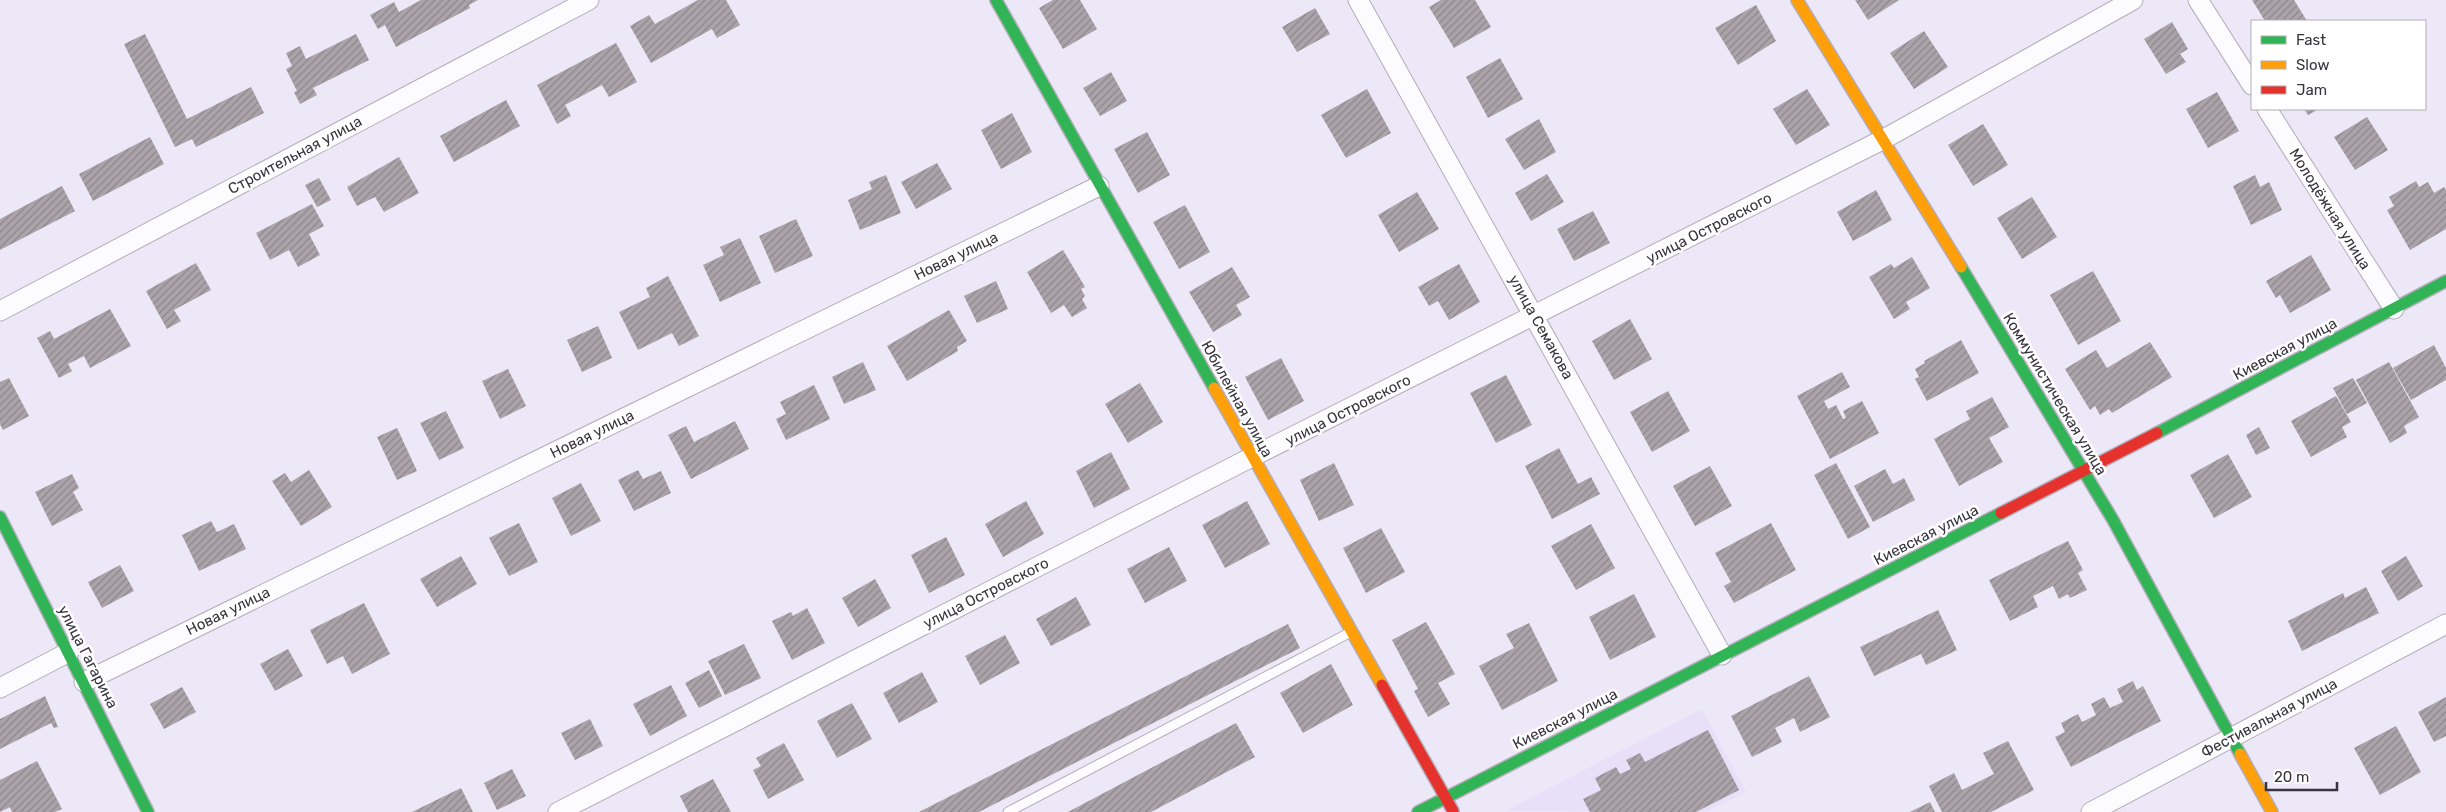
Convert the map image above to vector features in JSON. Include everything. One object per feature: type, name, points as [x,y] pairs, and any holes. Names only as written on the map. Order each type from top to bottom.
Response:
[{"type":"street","name":"Строительная улица","points":[[0,311],[589,0]]},
{"type":"street","name":"Юбилейная улица","points":[[996,0],[1252,458],[1453,812]]},
{"type":"street","name":"улица Семакова","points":[[1358,0],[1722,655]]},
{"type":"street","name":"Коммунистическая улица","points":[[1796,0],[1884,139],[2134,556],[2272,812]]},
{"type":"street","name":"улица Островского","points":[[558,812],[1252,458],[1884,139],[2133,0]]},
{"type":"street","points":[[2198,0],[2251,83]]},
{"type":"street","name":"Молодёжная улица","points":[[2268,110],[2394,309]]},
{"type":"street","name":"Новая улица","points":[[84,682],[1099,186]]},
{"type":"street","name":"Киевская улица","points":[[1418,812],[2084,471],[2446,280]]},
{"type":"street","name":"улица Гагарина","points":[[0,517],[148,812]]},
{"type":"street","name":"Фестивальная улица","points":[[2091,812],[2446,624]]},
{"type":"street","points":[[0,688],[69,652]]},
{"type":"lane","points":[[1008,812],[1241,691],[1351,631]]},
{"type":"shaded area","points":[[1702,709],[1746,792],[1705,812],[1505,811]]},
{"type":"building","points":[[421,0],[478,0],[469,5],[470,8],[396,47],[385,25],[378,29],[370,15],[394,2],[399,12]]},
{"type":"building","points":[[698,0],[726,0],[740,25],[717,38],[712,29],[651,63],[630,26],[649,15],[655,24]]},
{"type":"building","points":[[1053,0],[1080,0],[1097,29],[1063,49],[1039,8]]},
{"type":"building","points":[[1441,0],[1475,0],[1491,27],[1454,48],[1429,7]]},
{"type":"building","points":[[1855,0],[1899,0],[1868,20]]},
{"type":"building","points":[[2252,0],[2294,0],[2306,20],[2264,20]]},
{"type":"building","points":[[1756,5],[1776,41],[1738,65],[1715,28]]},
{"type":"building","points":[[1315,8],[1330,34],[1297,52],[1282,27]]},
{"type":"building","points":[[2172,22],[2188,49],[2180,54],[2186,62],[2166,74],[2144,39]]},
{"type":"building","points":[[1924,31],[1948,67],[1914,89],[1890,53]]},
{"type":"building","points":[[145,34],[187,119],[251,87],[264,113],[196,147],[192,139],[175,147],[124,44]]},
{"type":"building","points":[[356,34],[369,60],[313,88],[317,95],[300,104],[294,92],[297,91],[286,69],[292,66],[286,53],[300,46],[306,59]]},
{"type":"building","points":[[616,43],[637,82],[609,97],[602,85],[565,105],[571,116],[557,124],[537,85]]},
{"type":"building","points":[[1500,58],[1523,99],[1488,118],[1466,77]]},
{"type":"building","points":[[1111,72],[1127,101],[1100,116],[1083,88]]},
{"type":"building","points":[[1367,89],[1391,133],[1346,158],[1321,115]]},
{"type":"building","points":[[1807,89],[1830,125],[1796,145],[1773,109]]},
{"type":"building","points":[[2217,92],[2239,131],[2208,148],[2186,109]]},
{"type":"building","points":[[506,100],[520,126],[454,162],[440,136]]},
{"type":"building","points":[[2305,110],[2317,110],[2308,115]]},
{"type":"building","points":[[1012,113],[1032,152],[1001,169],[981,130]]},
{"type":"building","points":[[2367,117],[2388,150],[2355,170],[2334,137]]},
{"type":"building","points":[[1539,119],[1556,152],[1524,170],[1505,139]]},
{"type":"building","points":[[1983,124],[2008,165],[1973,186],[1948,145]]},
{"type":"building","points":[[1147,132],[1170,175],[1138,193],[1114,149]]},
{"type":"building","points":[[150,137],[164,164],[93,201],[79,174]]},
{"type":"building","points":[[399,157],[419,193],[384,212],[375,197],[357,206],[347,187]]},
{"type":"building","points":[[937,163],[952,189],[916,209],[901,182]]},
{"type":"building","points":[[1547,174],[1564,202],[1531,221],[1515,193]]},
{"type":"building","points":[[886,175],[901,213],[860,230],[848,200],[872,189],[869,182]]},
{"type":"building","points":[[2255,175],[2260,187],[2269,182],[2282,210],[2251,225],[2233,186]]},
{"type":"building","points":[[319,178],[331,200],[317,207],[305,185]]},
{"type":"building","points":[[2416,181],[2419,187],[2428,182],[2434,193],[2444,187],[2446,190],[2446,229],[2410,250],[2387,210],[2394,206],[2389,197]]},
{"type":"building","points":[[62,186],[75,211],[0,250],[0,219]]},
{"type":"building","points":[[1876,190],[1892,220],[1853,241],[1837,212]]},
{"type":"building","points":[[1417,192],[1439,229],[1399,252],[1378,215]]},
{"type":"building","points":[[2032,197],[2057,237],[2022,259],[1997,218]]},
{"type":"building","points":[[312,204],[324,226],[309,234],[320,255],[298,267],[289,250],[270,260],[256,233]]},
{"type":"building","points":[[1185,205],[1210,252],[1179,269],[1153,222]]},
{"type":"building","points":[[1593,211],[1610,243],[1574,261],[1557,229]]},
{"type":"building","points":[[796,219],[813,256],[775,273],[759,236]]},
{"type":"building","points":[[740,238],[761,283],[720,302],[703,265],[724,255],[720,247]]},
{"type":"building","points":[[1063,250],[1085,287],[1081,289],[1085,296],[1082,299],[1087,308],[1072,317],[1064,305],[1051,313],[1027,272]]},
{"type":"building","points":[[2311,255],[2331,290],[2290,313],[2280,295],[2276,298],[2266,281]]},
{"type":"building","points":[[1912,257],[1930,288],[1906,302],[1910,309],[1894,319],[1869,277],[1891,264],[1894,268]]},
{"type":"building","points":[[196,263],[211,290],[174,310],[181,321],[167,329],[146,291]]},
{"type":"building","points":[[1459,264],[1480,302],[1449,320],[1438,301],[1429,306],[1418,287]]},
{"type":"building","points":[[1232,267],[1250,297],[1236,305],[1242,315],[1213,332],[1189,292]]},
{"type":"building","points":[[2093,271],[2121,321],[2078,345],[2050,295]]},
{"type":"building","points":[[668,276],[699,336],[679,346],[672,333],[638,350],[619,312],[650,297],[646,288]]},
{"type":"building","points":[[996,281],[1008,309],[977,323],[964,296]]},
{"type":"building","points":[[110,309],[131,346],[90,368],[84,356],[68,364],[72,371],[59,378],[37,338],[50,331],[54,339]]},
{"type":"building","points":[[949,310],[967,341],[957,347],[958,351],[907,381],[887,346]]},
{"type":"building","points":[[1630,319],[1652,359],[1614,380],[1592,341]]},
{"type":"building","points":[[598,326],[612,358],[582,372],[567,340]]},
{"type":"building","points":[[1961,340],[1979,373],[1927,401],[1915,379],[1919,377],[1915,369],[1925,363],[1924,361]]},
{"type":"building","points":[[2150,342],[2172,377],[2112,413],[2109,409],[2100,415],[2095,406],[2090,410],[2065,369],[2096,350],[2107,368]]},
{"type":"building","points":[[2434,345],[2446,368],[2446,380],[2411,400],[2393,368]]},
{"type":"building","points":[[1281,358],[1304,401],[1268,420],[1245,377]]},
{"type":"building","points":[[863,362],[876,390],[844,404],[832,377]]},
{"type":"building","points":[[2389,362],[2419,417],[2404,426],[2407,433],[2390,443],[2356,380]]},
{"type":"building","points":[[508,369],[526,406],[500,419],[482,381]]},
{"type":"building","points":[[1842,372],[1850,387],[1824,401],[1828,409],[1836,405],[1843,419],[1846,418],[1843,411],[1862,401],[1879,433],[1830,459],[1797,396]]},
{"type":"building","points":[[1506,375],[1532,425],[1496,443],[1470,393]]},
{"type":"building","points":[[9,378],[29,416],[3,430],[0,424],[0,382]]},
{"type":"building","points":[[2353,378],[2367,403],[2347,414],[2333,388]]},
{"type":"building","points":[[1140,383],[1163,422],[1128,443],[1105,404]]},
{"type":"building","points":[[814,385],[830,419],[786,440],[776,419],[786,414],[780,402]]},
{"type":"building","points":[[1668,391],[1690,431],[1652,452],[1630,412]]},
{"type":"building","points":[[2336,396],[2351,422],[2342,427],[2347,437],[2311,457],[2291,421]]},
{"type":"building","points":[[1992,397],[2009,427],[1989,438],[2003,462],[1959,486],[1934,439],[1970,419],[1966,411]]},
{"type":"building","points":[[446,411],[464,448],[439,460],[420,423]]},
{"type":"building","points":[[735,421],[749,449],[691,479],[668,435],[686,426],[694,442]]},
{"type":"building","points":[[2259,427],[2270,448],[2256,455],[2246,435]]},
{"type":"building","points":[[397,428],[417,471],[397,480],[377,437]]},
{"type":"building","points":[[1559,448],[1578,484],[1591,477],[1600,494],[1552,519],[1525,466]]},
{"type":"building","points":[[1111,452],[1130,489],[1094,508],[1076,471]]},
{"type":"building","points":[[2228,454],[2252,497],[2214,518],[2190,475]]},
{"type":"building","points":[[1334,463],[1354,505],[1319,521],[1300,480]]},
{"type":"building","points":[[1836,463],[1870,527],[1848,539],[1814,475]]},
{"type":"building","points":[[1710,466],[1732,506],[1695,526],[1673,486]]},
{"type":"building","points":[[1885,469],[1893,484],[1904,478],[1915,500],[1873,522],[1854,486]]},
{"type":"building","points":[[309,470],[332,507],[301,526],[272,481],[285,473],[291,482]]},
{"type":"building","points":[[638,470],[643,479],[661,471],[671,493],[634,511],[618,480]]},
{"type":"building","points":[[72,474],[79,488],[73,492],[83,510],[52,526],[35,492]]},
{"type":"building","points":[[581,483],[601,521],[571,536],[552,498]]},
{"type":"building","points":[[1026,501],[1044,534],[1003,557],[985,524]]},
{"type":"building","points":[[1247,501],[1270,544],[1225,568],[1202,525]]},
{"type":"building","points":[[211,521],[217,532],[234,524],[246,549],[199,571],[182,535]]},
{"type":"building","points":[[519,523],[538,562],[509,576],[489,538]]},
{"type":"building","points":[[1771,523],[1796,570],[1734,603],[1724,586],[1731,582],[1715,553]]},
{"type":"building","points":[[1591,524],[1615,568],[1576,590],[1551,546]]},
{"type":"building","points":[[1381,528],[1405,572],[1366,593],[1343,548]]},
{"type":"building","points":[[946,537],[965,575],[929,593],[911,555]]},
{"type":"building","points":[[2068,541],[2083,570],[2078,573],[2087,590],[2070,598],[2068,594],[2059,599],[2053,586],[2033,596],[2038,607],[2010,621],[1989,580]]},
{"type":"building","points":[[1169,547],[1187,581],[1145,603],[1127,569]]},
{"type":"building","points":[[461,556],[477,584],[437,607],[420,579]]},
{"type":"building","points":[[2406,556],[2423,586],[2398,601],[2381,571]]},
{"type":"building","points":[[120,565],[134,591],[102,608],[88,582]]},
{"type":"building","points":[[875,579],[891,608],[858,627],[842,598]]},
{"type":"building","points":[[2366,587],[2379,613],[2302,651],[2288,621],[2343,593],[2345,598]]},
{"type":"building","points":[[1634,594],[1656,637],[1610,660],[1589,617]]},
{"type":"building","points":[[1076,597],[1091,625],[1051,646],[1036,619]]},
{"type":"building","points":[[364,603],[390,654],[352,674],[343,656],[327,664],[310,630]]},
{"type":"building","points":[[807,608],[825,643],[792,660],[772,621],[791,612],[793,616]]},
{"type":"building","points":[[1938,610],[1957,650],[1926,665],[1921,654],[1874,676],[1860,647]]},
{"type":"building","points":[[1426,622],[1455,674],[1438,683],[1450,704],[1428,717],[1414,691],[1418,689],[1392,640]]},
{"type":"building","points":[[1529,623],[1558,681],[1502,710],[1479,666],[1514,648],[1506,634]]},
{"type":"building","points":[[1288,624],[1300,648],[979,812],[919,812]]},
{"type":"building","points":[[1005,635],[1020,663],[980,685],[965,656]]},
{"type":"building","points":[[744,644],[761,678],[725,695],[708,661]]},
{"type":"building","points":[[288,649],[303,676],[275,691],[260,664]]},
{"type":"building","points":[[1331,664],[1353,705],[1303,733],[1280,693]]},
{"type":"building","points":[[709,670],[722,696],[699,708],[685,683]]},
{"type":"building","points":[[922,672],[938,702],[899,723],[883,693]]},
{"type":"building","points":[[1809,676],[1830,717],[1800,732],[1794,718],[1775,728],[1782,742],[1752,757],[1731,716]]},
{"type":"building","points":[[2133,681],[2137,690],[2143,686],[2161,721],[2071,767],[2055,737],[2065,732],[2061,723],[2078,714],[2082,722],[2096,715],[2091,704],[2104,697],[2110,708],[2123,702],[2117,689]]},
{"type":"building","points":[[671,685],[687,716],[650,736],[633,704]]},
{"type":"building","points":[[182,687],[196,712],[164,729],[150,704]]},
{"type":"building","points":[[45,696],[58,727],[54,728],[51,723],[0,749],[0,719]]},
{"type":"building","points":[[2446,697],[2446,736],[2434,742],[2418,712]]},
{"type":"building","points":[[852,703],[872,739],[837,758],[817,721]]},
{"type":"building","points":[[590,719],[603,746],[575,760],[561,733]]},
{"type":"building","points":[[1236,723],[1255,757],[1151,812],[1068,812]]},
{"type":"building","points":[[2396,726],[2421,772],[2380,795],[2354,748]]},
{"type":"building","points":[[1708,730],[1739,790],[1696,812],[1590,812],[1583,799],[1601,790],[1595,778],[1616,767],[1620,774],[1631,769],[1626,760],[1640,753],[1645,762]]},
{"type":"building","points":[[2008,741],[2034,790],[1991,812],[1942,812],[1929,786],[1954,773],[1962,790],[1994,774],[1983,753]]},
{"type":"building","points":[[784,743],[804,780],[768,799],[753,770],[761,766],[756,758]]},
{"type":"building","points":[[37,761],[62,809],[55,812],[12,812],[10,807],[0,812],[0,780]]},
{"type":"building","points":[[512,769],[526,796],[497,810],[484,783]]},
{"type":"building","points":[[713,779],[731,812],[688,812],[680,796]]},
{"type":"building","points":[[461,788],[473,812],[412,812]]},
{"type":"building","points":[[1930,802],[1935,812],[1910,812]]},
{"type":"traffic: fast","points":[[996,0],[1214,388]]},
{"type":"traffic: fast","points":[[1961,267],[2113,520],[2240,754]]},
{"type":"traffic: fast","points":[[2157,433],[2446,281]]},
{"type":"traffic: fast","points":[[1418,812],[2001,513]]},
{"type":"traffic: fast","points":[[0,517],[148,812]]},
{"type":"traffic: slow","points":[[1797,0],[1961,267]]},
{"type":"traffic: slow","points":[[1214,388],[1382,685]]},
{"type":"traffic: slow","points":[[2240,754],[2272,812]]},
{"type":"traffic: jam","points":[[2001,513],[2157,433]]},
{"type":"traffic: jam","points":[[1382,685],[1453,811]]}]
